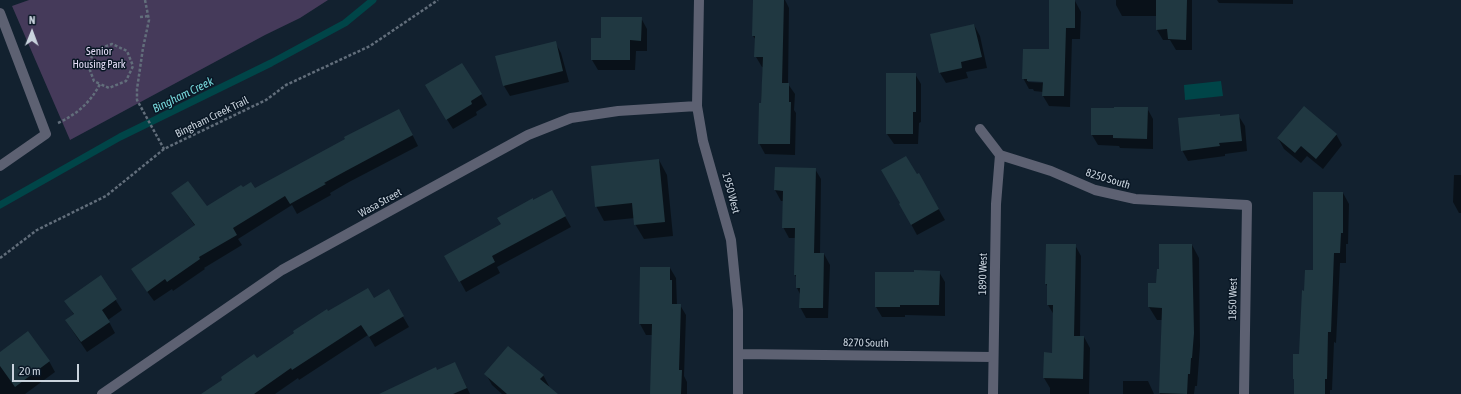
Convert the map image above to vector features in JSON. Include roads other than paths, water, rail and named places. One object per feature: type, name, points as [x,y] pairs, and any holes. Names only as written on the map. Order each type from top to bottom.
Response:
[{"type":"street","name":"1950 West","points":[[699,0],[697,106],[703,141],[731,240],[738,310],[738,394]]},
{"type":"street","points":[[0,13],[46,134],[0,166]]},
{"type":"street","name":"Wasa Street","points":[[102,394],[282,270],[528,135],[571,118],[618,111],[697,106]]},
{"type":"street","points":[[980,129],[1000,155]]},
{"type":"street","name":"8250 South","points":[[1000,155],[1051,171],[1095,190],[1135,199],[1247,205]]},
{"type":"street","name":"1890 West","points":[[993,394],[996,204],[1000,155]]},
{"type":"street","name":"1850 West","points":[[1244,394],[1247,205]]},
{"type":"street","name":"8270 South","points":[[739,354],[993,357]]},
{"type":"waterway","name":"Bingham Creek","points":[[0,205],[120,137],[271,63],[345,23],[373,0]]},
{"type":"park label","name":"Senior Housing Park","points":[[99,58]]}]
